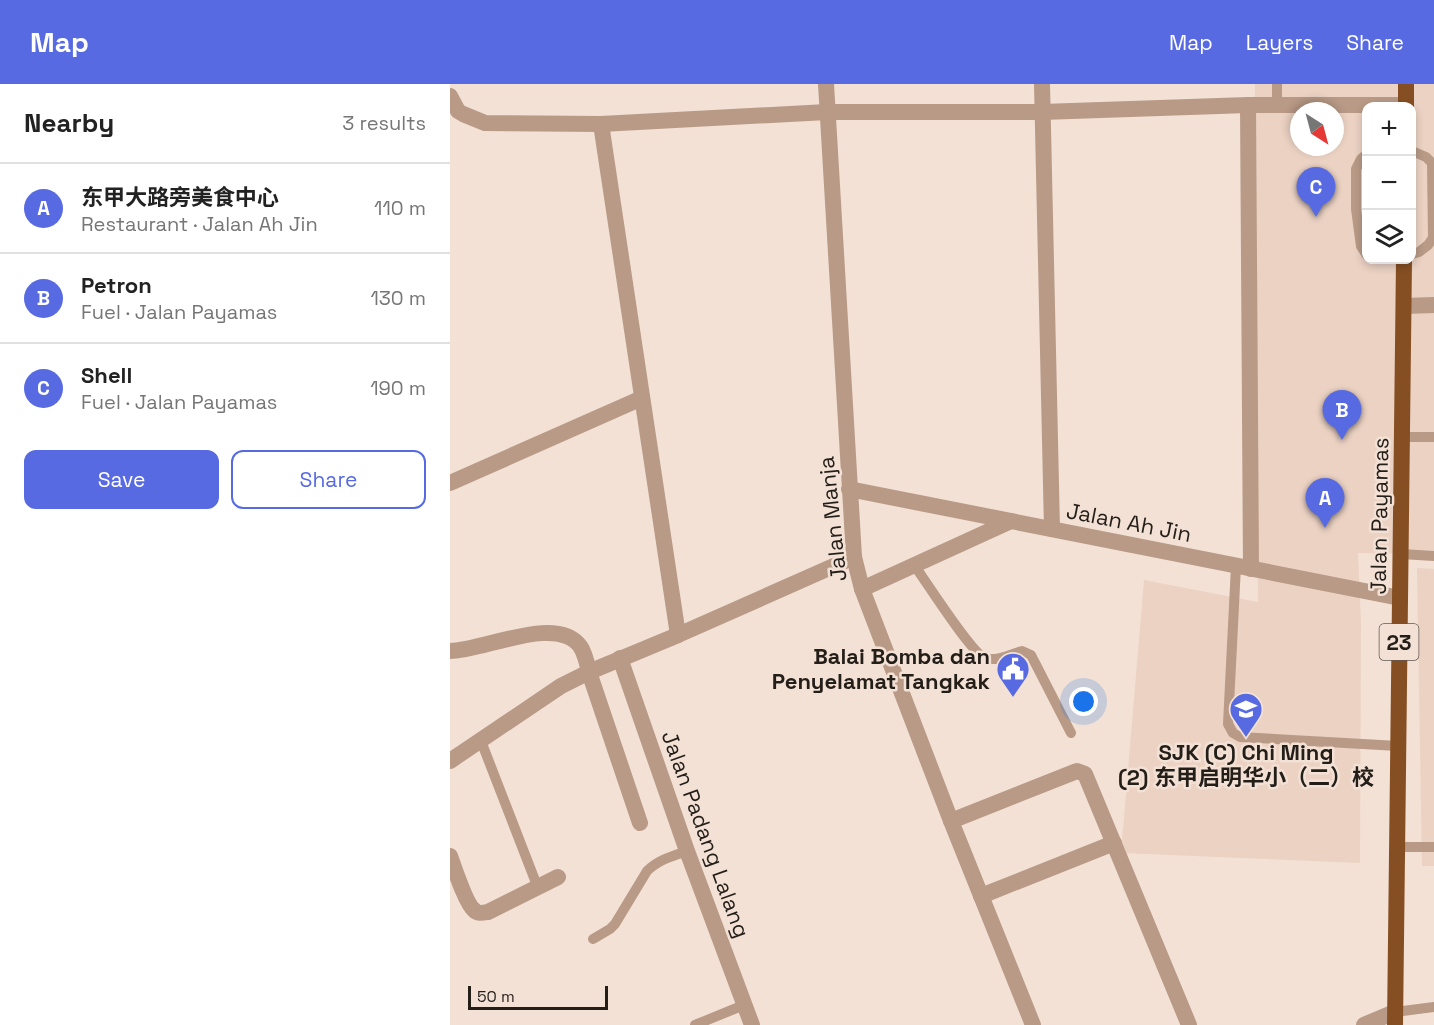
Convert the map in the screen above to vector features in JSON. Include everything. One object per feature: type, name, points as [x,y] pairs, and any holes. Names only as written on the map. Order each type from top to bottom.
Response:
[{"type":"highway","points":[[1406,84],[1406,102]]},
{"type":"highway","name":"Jalan Payamas","points":[[1395,1018],[1404,264]]},
{"type":"street","name":"Jalan Manja","points":[[826,84],[854,557],[862,590],[1033,1025]]},
{"type":"street","points":[[1041,84],[1052,529]]},
{"type":"street","points":[[450,96],[458,111],[457,117],[485,123],[601,124],[827,112],[1041,112],[1248,105],[1362,106]]},
{"type":"street","points":[[1244,567],[1248,105]]},
{"type":"street","points":[[601,124],[678,635]]},
{"type":"street","points":[[1404,306],[1434,305]]},
{"type":"street","points":[[450,483],[642,398]]},
{"type":"street","name":"Jalan Ah Jin","points":[[849,489],[1400,598]]},
{"type":"street","points":[[862,590],[1011,521]]},
{"type":"street","points":[[450,761],[561,687],[589,672],[854,557]]},
{"type":"street","points":[[450,651],[470,649],[511,637],[551,632],[570,637],[578,644],[584,652],[640,822]]},
{"type":"street","name":"Jalan Padang Lalang","points":[[620,658],[687,851],[752,1025]]},
{"type":"street","points":[[951,821],[1077,771],[1084,774],[1089,781],[1189,1025]]},
{"type":"street","points":[[981,896],[1113,843]]},
{"type":"street","points":[[450,856],[469,905],[477,912],[488,912],[558,878]]},
{"type":"street","points":[[1364,1025],[1395,1018]]},
{"type":"lane","points":[[1277,84],[1277,106]]},
{"type":"lane","points":[[1416,153],[1426,157],[1432,163],[1433,191],[1433,238],[1428,245],[1416,253]]},
{"type":"lane","points":[[1362,248],[1356,209],[1356,169],[1365,156]]},
{"type":"lane","points":[[1402,437],[1434,437]]},
{"type":"lane","points":[[1401,554],[1434,556]]},
{"type":"lane","points":[[914,565],[979,655],[987,659],[1007,657],[1022,651],[1031,655],[1071,733]]},
{"type":"lane","points":[[1244,567],[1228,724],[1233,733],[1240,738],[1398,746]]},
{"type":"lane","points":[[481,741],[538,888]]},
{"type":"lane","points":[[1397,847],[1434,847]]},
{"type":"lane","points":[[593,939],[613,927],[647,872],[654,865],[687,851]]},
{"type":"lane","points":[[701,1024],[744,1005]]},
{"type":"lane","points":[[1395,1018],[1434,1007]]},
{"type":"shaded area","points":[[1255,84],[1434,84],[1434,554],[1358,553],[1361,622],[1360,863],[1121,853],[1144,580],[1258,602]]},
{"type":"shaded area","points":[[1417,568],[1434,569],[1434,866],[1422,866]]},
{"type":"place","name":"Shell","points":[[1316,217]]},
{"type":"place","name":"Petron","points":[[1342,440]]},
{"type":"place","name":"东甲大路旁美食中心","points":[[1325,528]]},
{"type":"place","name":"Balai Bomba dan Penyelamat Tangkak","points":[[1013,698]]},
{"type":"place","name":"SJK (C) Chi Ming (2) 东甲启明华小（二）校","points":[[1246,738]]}]
